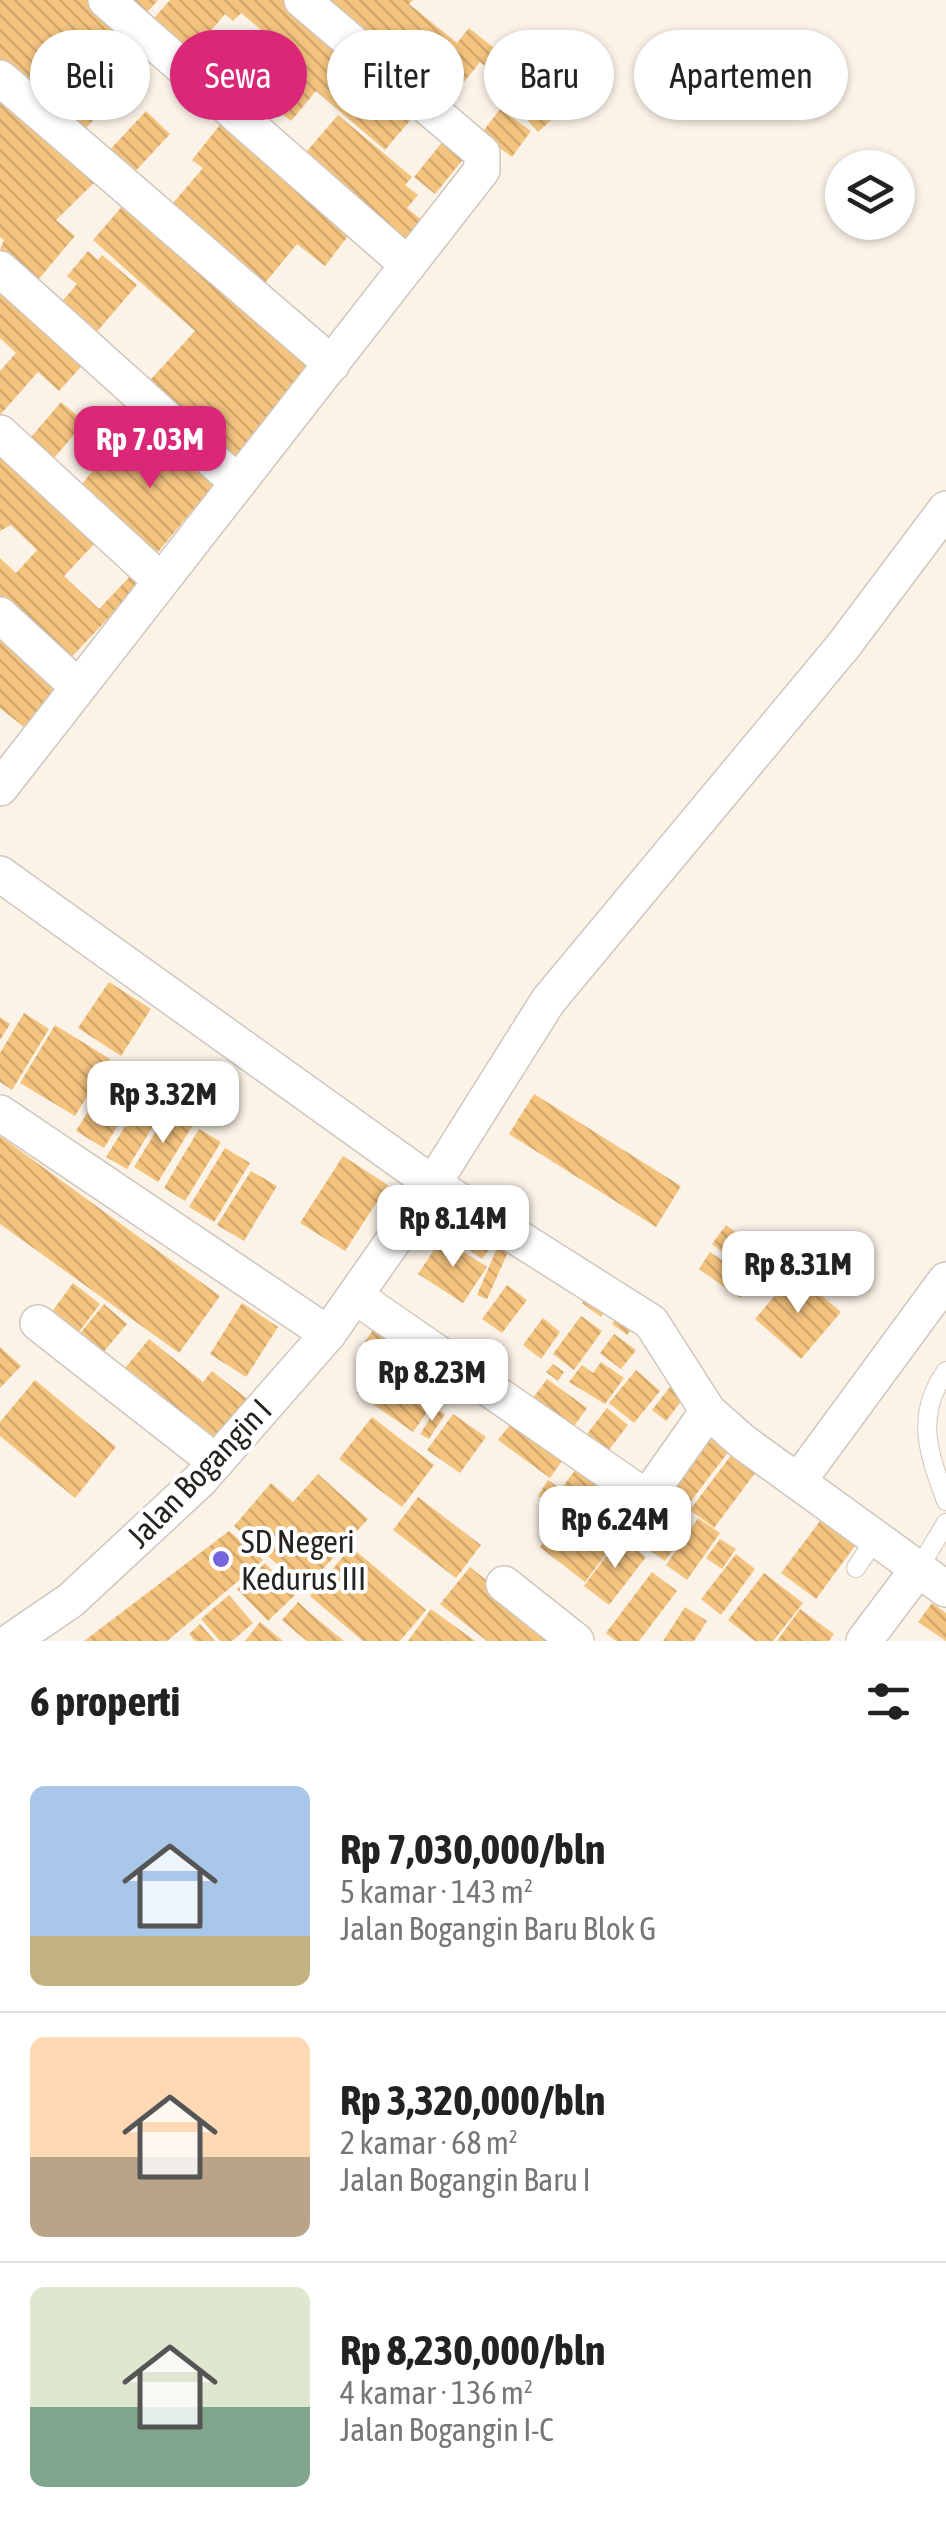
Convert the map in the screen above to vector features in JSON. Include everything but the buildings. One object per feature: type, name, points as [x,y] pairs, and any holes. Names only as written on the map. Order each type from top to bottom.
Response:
[{"type":"street","points":[[106,0],[408,265]]},
{"type":"street","points":[[0,788],[482,170],[482,153],[302,0]]},
{"type":"street","points":[[0,78],[332,364]]},
{"type":"street","points":[[0,269],[238,483]]},
{"type":"street","points":[[0,433],[160,580]]},
{"type":"street","name":"Jalan Bogangin I","points":[[11,1641],[71,1600],[216,1462],[358,1298],[548,1002],[844,645],[946,509]]},
{"type":"street","points":[[0,615],[76,686]]},
{"type":"street","points":[[0,874],[434,1184],[651,1322],[708,1411],[932,1579],[864,1641]]},
{"type":"street","points":[[0,1113],[328,1334]]},
{"type":"street","points":[[799,1480],[946,1280]]},
{"type":"street","points":[[358,1298],[641,1494],[653,1489],[708,1411]]},
{"type":"street","points":[[38,1323],[216,1462]]},
{"type":"street","points":[[504,1584],[576,1641]]},
{"type":"lane","points":[[946,1371],[935,1387],[925,1430],[946,1502]]},
{"type":"lane","points":[[932,1579],[946,1523]]},
{"type":"lane","points":[[856,1568],[876,1538]]},
{"type":"place","name":"SD Negeri Kedurus III","points":[[221,1559]]}]
